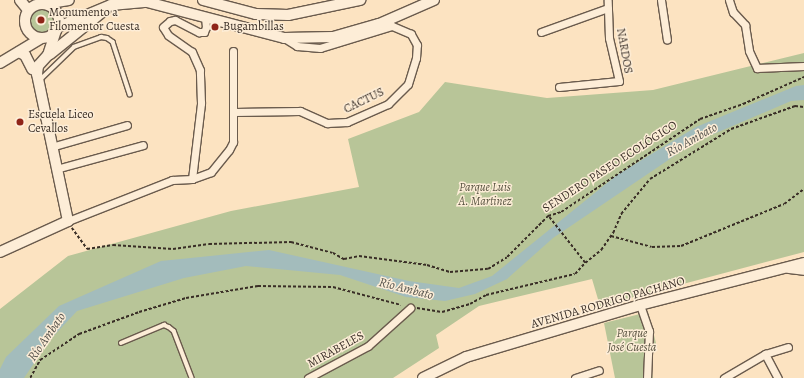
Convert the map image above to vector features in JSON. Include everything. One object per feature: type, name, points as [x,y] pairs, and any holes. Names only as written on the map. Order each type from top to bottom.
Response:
[{"type":"main road","points":[[42,39],[30,34],[26,28],[25,17],[28,10],[44,4],[69,0]]},
{"type":"main road","points":[[203,0],[256,14],[288,15],[360,0]]},
{"type":"main road","points":[[0,63],[57,29],[111,5],[147,2],[284,38],[333,37],[379,24],[434,0]]},
{"type":"main road","points":[[19,1],[28,10]]},
{"type":"main road","points":[[44,4],[56,12],[57,29],[48,55]]},
{"type":"main road","points":[[37,82],[37,70],[48,55],[111,5]]},
{"type":"main road","points":[[32,68],[45,49],[42,39]]},
{"type":"main road","points":[[0,252],[68,221],[37,82],[25,55],[19,52]]},
{"type":"main road","name":"AVENIDA RODRIGO PACHANO","points":[[423,378],[466,358],[640,305],[804,263]]},
{"type":"street","name":"NARDOS","points":[[559,87],[618,81],[609,38],[608,0]]},
{"type":"street","points":[[661,0],[667,40]]},
{"type":"street","points":[[728,0],[733,12],[745,24],[749,51],[757,68],[804,66]]},
{"type":"street","points":[[541,32],[608,8]]},
{"type":"street","points":[[192,179],[201,103],[200,70],[192,52],[168,35],[163,27],[170,21],[175,20],[199,32],[204,32],[206,27],[205,18]]},
{"type":"street","name":"CACTUS","points":[[234,112],[300,111],[327,123],[346,122],[388,104],[408,84],[416,58],[417,45],[411,34],[392,26],[320,48],[298,46],[284,38]]},
{"type":"street","points":[[68,221],[172,180],[192,179],[211,172],[229,150],[232,142],[234,112],[233,51]]},
{"type":"street","points":[[51,147],[127,125]]},
{"type":"street","points":[[56,169],[143,145]]},
{"type":"street","points":[[784,268],[804,271]]},
{"type":"street","points":[[640,305],[649,331],[647,378]]},
{"type":"street","name":"MIRABELES","points":[[308,378],[368,346],[410,308]]},
{"type":"street","points":[[724,378],[765,354],[788,347]]},
{"type":"street","points":[[765,354],[778,378]]},
{"type":"street","points":[[575,378],[599,370]]},
{"type":"lane","points":[[37,82],[74,47],[101,37],[113,42],[130,94]]},
{"type":"lane","points":[[121,343],[164,325],[169,327],[174,331],[192,378]]},
{"type":"path","name":"SENDERO PASEO ECOLÓGICO","points":[[68,221],[87,249],[113,246],[173,249],[209,244],[291,242],[333,253],[344,259],[359,256],[426,265],[450,272],[476,272],[488,270],[507,257],[548,216],[561,212],[700,119],[743,104],[804,77]]},
{"type":"path","points":[[30,378],[40,360],[79,334],[139,312],[186,298],[258,286],[333,287],[410,308],[442,312],[470,304],[486,295],[575,274],[585,263],[601,250],[611,236],[621,214],[650,179],[731,129],[795,106],[804,107]]},
{"type":"path","points":[[611,236],[652,247],[681,246],[784,204],[804,189]]},
{"type":"path","points":[[548,216],[585,263]]},
{"type":"green space","points":[[41,6],[52,10],[56,21],[52,32],[41,36],[30,32],[26,21],[30,10]]},
{"type":"green space","name":"Parque Luis A. Martinez","points":[[804,53],[804,252],[600,306],[592,279],[479,306],[436,335],[439,348],[393,378],[0,378],[0,309],[68,256],[231,211],[359,187],[348,139],[419,112],[445,82],[547,98],[653,90]]},
{"type":"green space","name":"Parque José Cuesta","points":[[648,312],[656,343],[650,363],[653,378],[615,378],[604,323]]},
{"type":"water","name":"Río Ambato","points":[[804,85],[804,100],[791,101],[695,142],[553,238],[507,279],[475,294],[445,301],[406,297],[340,275],[246,266],[184,278],[77,311],[49,341],[24,378],[0,378],[0,369],[6,357],[59,306],[161,261],[269,250],[409,281],[459,288],[492,276],[617,175],[696,127],[796,86]]},
{"type":"place","name":"Monumento a Filomentor Cuesta","points":[[41,20]]},
{"type":"place","name":"Bugambillas","points":[[215,27]]},
{"type":"place","name":"Escuela Liceo Cevallos","points":[[20,122]]}]
